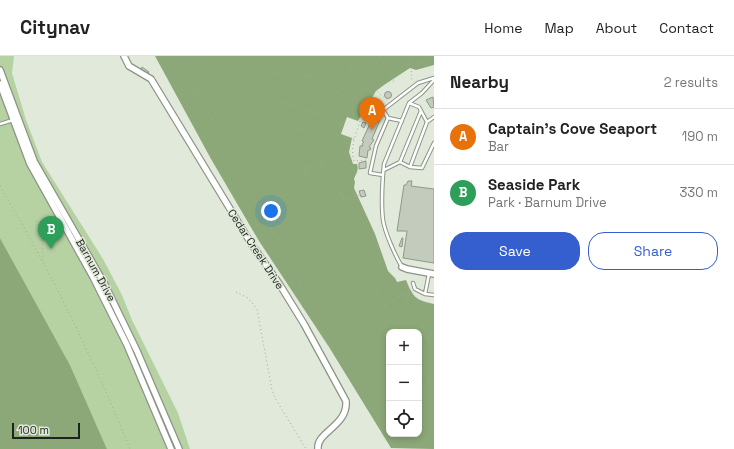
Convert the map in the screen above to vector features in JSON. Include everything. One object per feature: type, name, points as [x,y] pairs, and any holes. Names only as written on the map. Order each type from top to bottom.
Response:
[{"type":"street","name":"Cedar Creek Drive","points":[[124,56],[129,66],[151,79],[252,245],[280,285],[300,318],[346,401],[346,411],[343,417],[318,443],[318,449]]},
{"type":"street","name":"Barnum Drive","points":[[0,70],[30,164],[87,265],[127,345],[171,449]]},
{"type":"street","name":"Barnum Drive","points":[[0,84],[42,177],[104,283],[137,351],[179,449]]},
{"type":"street","points":[[402,267],[432,274]]},
{"type":"lane","points":[[402,121],[388,118],[383,110],[416,84],[434,79]]},
{"type":"lane","points":[[402,267],[383,222],[381,195],[384,164],[409,103],[422,94],[434,79]]},
{"type":"lane","points":[[409,103],[419,107],[427,122]]},
{"type":"lane","points":[[383,170],[400,162],[421,111]]},
{"type":"lane","points":[[410,167],[427,122],[434,117]]},
{"type":"lane","points":[[383,175],[370,173],[376,146],[388,118]]},
{"type":"lane","points":[[0,124],[15,120]]},
{"type":"lane","points":[[400,162],[410,167],[422,168],[434,143]]},
{"type":"lane","points":[[425,294],[432,274]]},
{"type":"lane","points":[[413,283],[415,290],[425,294],[434,295]]},
{"type":"path","points":[[178,56],[301,283]]},
{"type":"path","points":[[380,56],[394,82]]},
{"type":"path","points":[[408,56],[412,73],[411,78],[416,84]]},
{"type":"path","points":[[410,66],[434,60]]},
{"type":"path","points":[[345,62],[391,104]]},
{"type":"path","points":[[269,73],[306,78],[311,70]]},
{"type":"path","points":[[308,75],[365,108]]},
{"type":"path","points":[[278,100],[342,123],[339,136]]},
{"type":"path","points":[[360,121],[352,151],[354,161],[373,160]]},
{"type":"path","points":[[290,127],[355,139]]},
{"type":"path","points":[[346,152],[348,138]]},
{"type":"path","points":[[306,174],[304,168],[324,162]]},
{"type":"path","points":[[305,171],[340,162]]},
{"type":"path","points":[[334,173],[366,270]]},
{"type":"path","points":[[0,186],[43,262],[78,332],[130,449]]},
{"type":"path","points":[[343,200],[359,195]]},
{"type":"path","points":[[36,221],[42,235],[43,262]]},
{"type":"path","points":[[404,296],[409,291],[405,282]]},
{"type":"path","points":[[376,291],[398,329]]},
{"type":"path","points":[[236,292],[248,298],[257,309],[272,390],[275,398],[306,449]]},
{"type":"path","points":[[404,296],[410,292]]},
{"type":"path","points":[[385,305],[410,294],[418,301],[427,304]]},
{"type":"path","points":[[404,296],[434,347]]},
{"type":"path","points":[[420,365],[434,386]]},
{"type":"shaded area","points":[[0,56],[14,56],[12,73],[26,120],[42,162],[103,259],[122,295],[132,320],[178,413],[190,449],[107,449],[70,365],[0,238]]},
{"type":"shaded area","points":[[155,56],[434,56],[434,65],[416,70],[410,68],[376,91],[358,121],[347,117],[341,134],[352,138],[349,152],[353,164],[357,164],[358,168],[354,179],[354,188],[375,234],[388,271],[397,282],[406,280],[416,297],[434,304],[434,449],[391,448],[329,347],[259,241],[211,159]]},
{"type":"shaded area","points":[[0,238],[70,365],[107,449],[0,449]]},
{"type":"building","points":[[142,67],[149,72],[147,74],[141,69]]},
{"type":"building","points":[[388,91],[391,92],[391,98],[388,99],[385,98],[384,95],[385,92]]},
{"type":"building","points":[[433,97],[434,107],[431,108],[426,100]]},
{"type":"building","points":[[373,117],[380,120],[372,139],[374,140],[369,147],[371,148],[368,150],[367,158],[359,156],[360,146],[363,146],[362,144],[364,142],[362,141]]},
{"type":"building","points":[[363,122],[366,123],[364,128],[361,126]]},
{"type":"building","points":[[366,161],[366,168],[359,169],[359,163]]},
{"type":"building","points":[[408,181],[412,181],[411,186],[434,189],[434,263],[403,258],[407,231],[397,231],[404,185],[406,185]]},
{"type":"building","points":[[364,190],[366,196],[361,197],[359,191]]},
{"type":"building","points":[[403,238],[402,247],[399,246]]},
{"type":"place","name":"Captain's Cove Seaport","points":[[372,130]]},
{"type":"place","name":"Seaside Park","points":[[51,249]]}]
